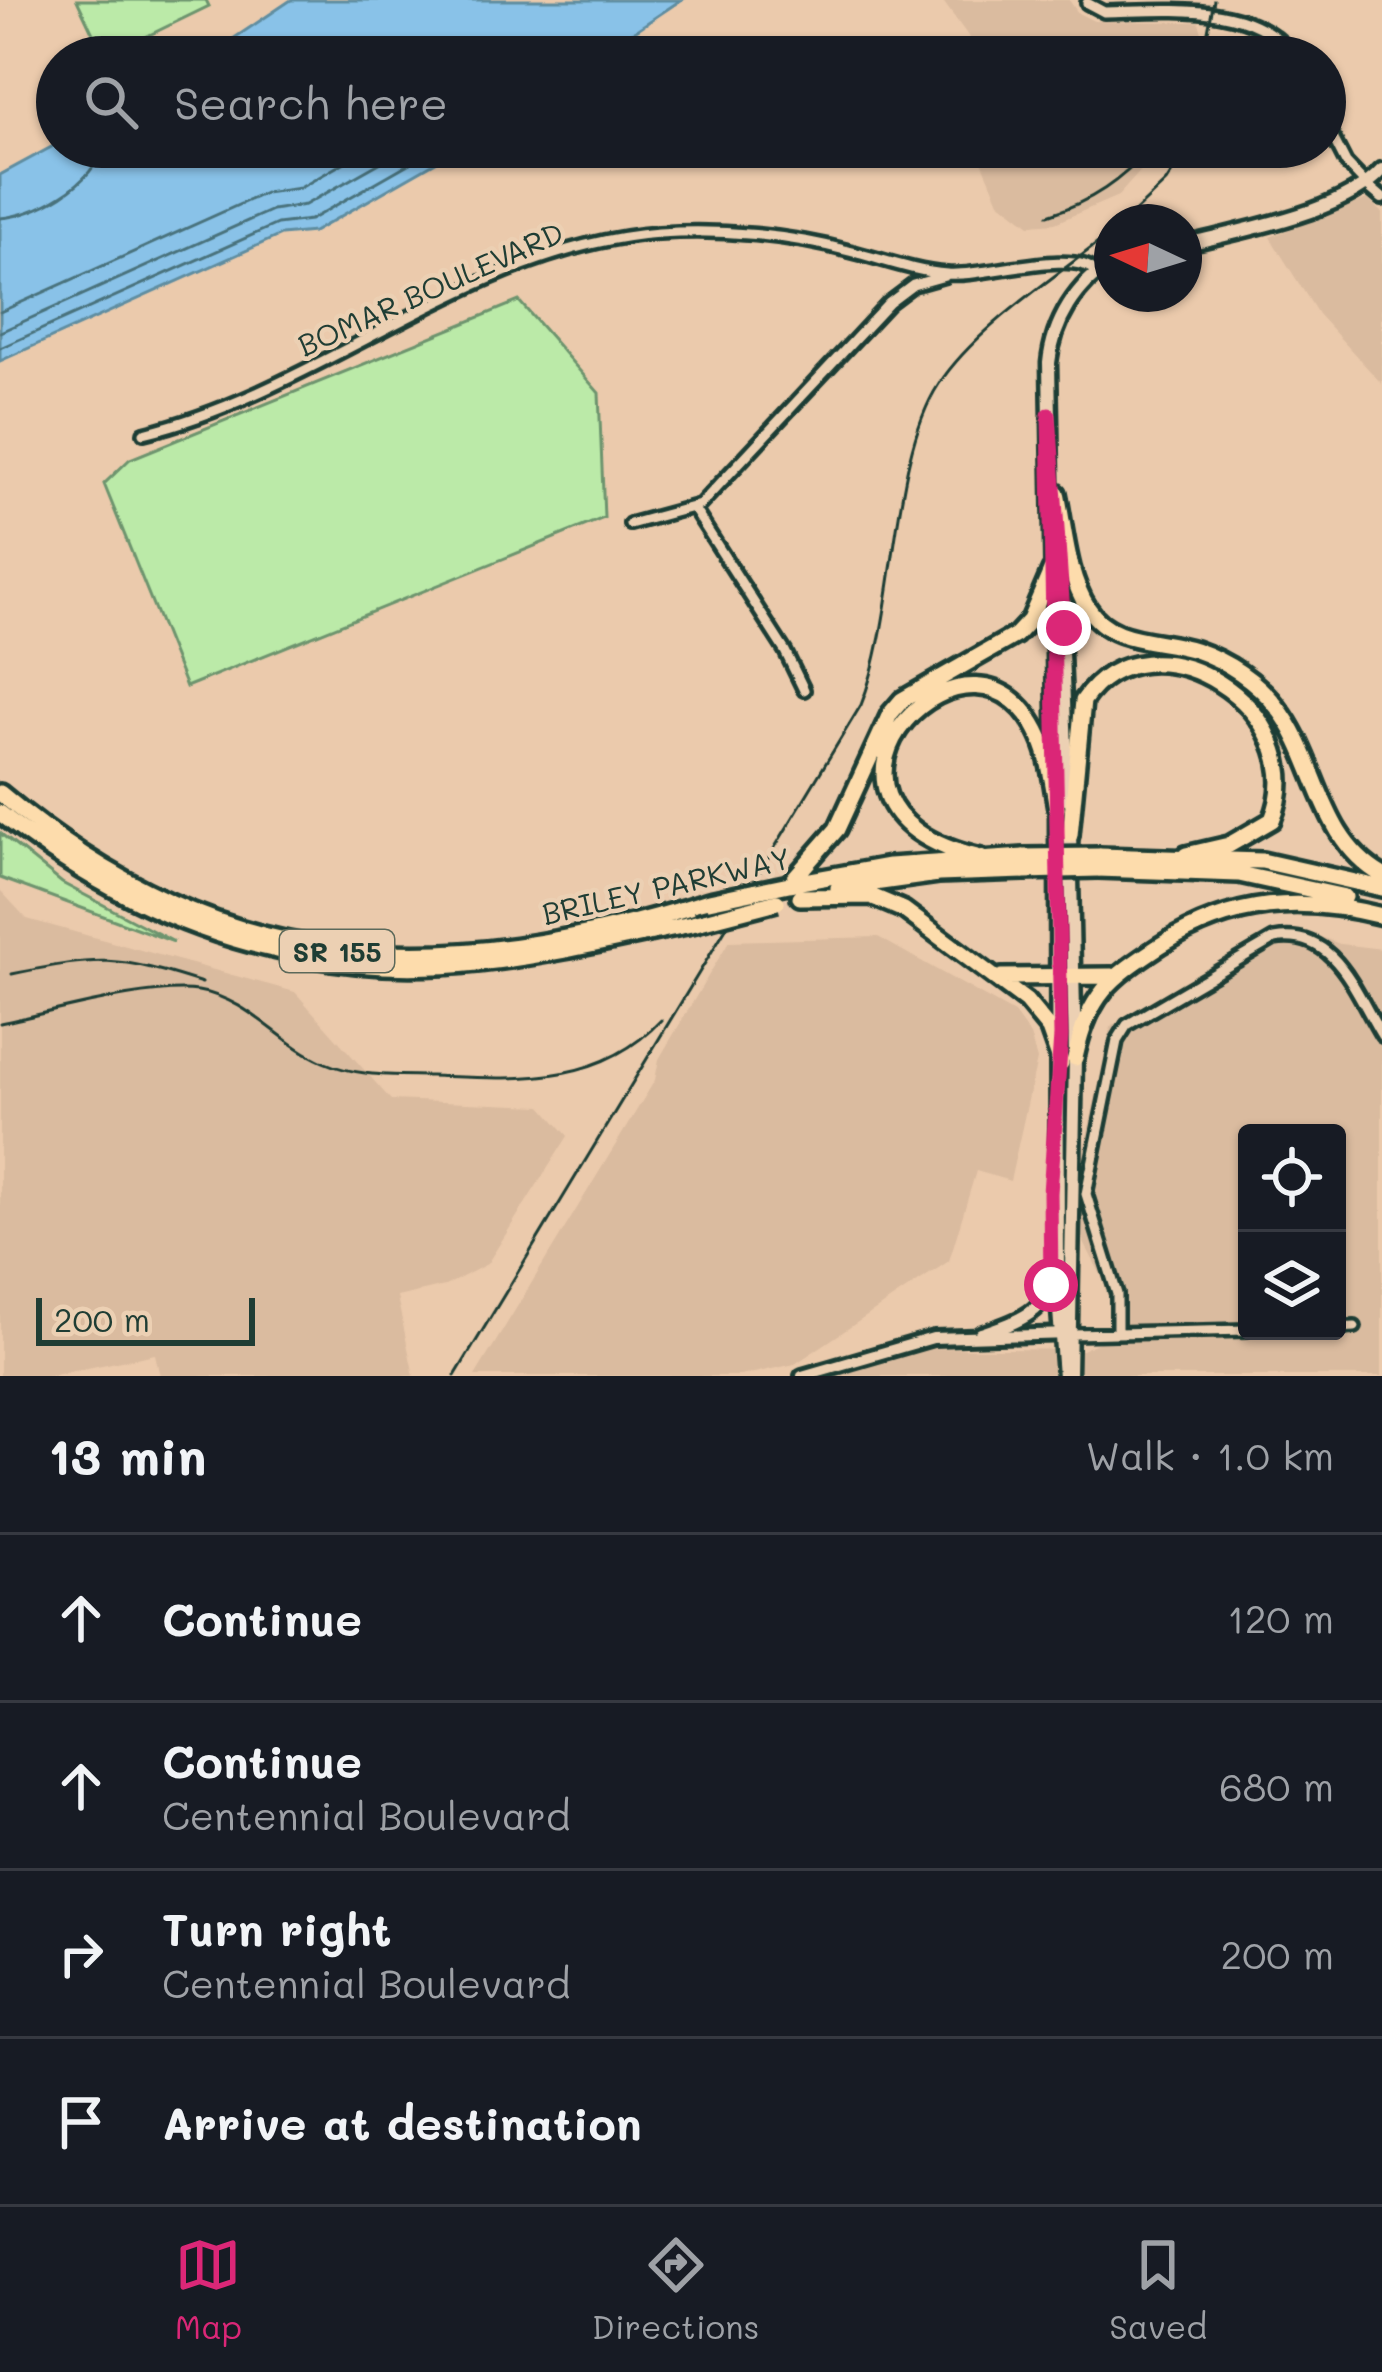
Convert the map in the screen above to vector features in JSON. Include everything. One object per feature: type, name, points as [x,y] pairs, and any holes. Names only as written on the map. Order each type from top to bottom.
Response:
[{"type":"highway","points":[[1057,493],[1072,573],[1090,611],[1125,635],[1197,651],[1253,681],[1291,728],[1336,830],[1367,866],[1382,874]]},
{"type":"highway","points":[[1051,571],[1030,620],[1016,635],[902,700],[890,714],[837,829],[795,890],[889,902],[994,973],[1037,1013],[1068,1060]]},
{"type":"highway","points":[[1070,835],[1083,701],[1093,686],[1124,668],[1176,667],[1211,678],[1248,704],[1275,746],[1284,780],[1272,820],[1229,845],[1186,855]]},
{"type":"highway","points":[[981,858],[919,837],[890,793],[886,759],[891,741],[910,710],[925,700],[943,692],[980,689],[1019,709],[1043,743],[1057,808]]},
{"type":"highway","name":"BRILEY PARKWAY","points":[[0,793],[134,887],[205,919],[325,950],[447,956],[634,923],[709,901],[1024,864],[1186,855],[1262,861],[1382,888]]},
{"type":"highway","name":"BRILEY PARKWAY","points":[[0,813],[35,841],[152,909],[259,946],[326,960],[445,968],[504,963],[696,923],[777,902],[795,890],[889,866],[981,858],[1024,864]]},
{"type":"highway","name":"BRILEY PARKWAY","points":[[1099,862],[1239,874],[1382,907]]},
{"type":"highway","points":[[1068,1060],[1112,976],[1186,929],[1241,907],[1310,902],[1382,916]]},
{"type":"highway","points":[[994,973],[1008,979],[1112,976]]},
{"type":"main road","points":[[1202,240],[1334,201],[1368,186],[1382,170]]},
{"type":"main road","points":[[1067,977],[1051,571],[1051,344],[1072,300],[1094,274]]},
{"type":"main road","points":[[1049,415],[1057,493],[1070,835],[1066,1376]]},
{"type":"main road","points":[[981,1334],[1028,1316],[1051,1285],[1050,1193],[1068,1060]]},
{"type":"main road","points":[[1057,1154],[1066,1334]]},
{"type":"street","points":[[1087,3],[1104,12],[1233,14],[1276,36]]},
{"type":"street","points":[[1346,163],[1382,198]]},
{"type":"street","name":"BOMAR BOULEVARD","points":[[144,434],[251,397],[488,282],[603,241],[681,232],[826,246],[950,275],[1076,261],[1094,271]]},
{"type":"street","points":[[630,524],[694,508],[902,292],[950,275]]},
{"type":"street","points":[[694,508],[804,690]]},
{"type":"street","points":[[1117,1333],[1115,1285],[1086,1194],[1114,1054],[1127,1025],[1274,939],[1293,936],[1318,942],[1332,952],[1382,1036]]},
{"type":"street","points":[[1346,1328],[1355,1328]]},
{"type":"street","points":[[802,1376],[933,1338],[1238,1330]]},
{"type":"shaded area","points":[[942,0],[1069,0],[1078,13],[1094,21],[1199,22],[1203,36],[968,36]]},
{"type":"shaded area","points":[[985,168],[1143,168],[1118,196],[1055,223],[1030,225],[999,201]]},
{"type":"shaded area","points":[[1367,199],[1382,212],[1382,384],[1318,314],[1270,237]]},
{"type":"shaded area","points":[[0,890],[27,919],[295,992],[391,1100],[542,1106],[568,1136],[487,1264],[445,1286],[397,1297],[414,1376],[160,1376],[155,1354],[49,1376],[0,1376]]},
{"type":"shaded area","points":[[1299,929],[1340,944],[1382,949],[1382,1376],[834,1376],[931,1348],[1082,1350],[1110,1337],[1108,1288],[1080,1235],[1079,1173],[1111,1027],[1281,930]]},
{"type":"shaded area","points":[[878,937],[1014,1013],[1030,1035],[1037,1060],[1010,1181],[976,1171],[949,1261],[795,1364],[740,1376],[475,1376],[655,1080],[659,1059],[729,941]]},
{"type":"green space","points":[[77,0],[206,0],[209,6],[147,36],[94,36]]},
{"type":"green space","points":[[519,301],[599,393],[604,518],[186,687],[104,484],[130,459]]},
{"type":"green space","points":[[0,833],[62,883],[174,942],[0,878]]},
{"type":"water","points":[[291,0],[681,0],[627,36],[237,36]]},
{"type":"water","points":[[36,155],[36,168],[425,168],[313,232],[281,235],[0,361],[0,175]]},
{"type":"railway","points":[[1207,36],[1214,0]]},
{"type":"railway","points":[[1048,215],[1079,203],[1131,168]]},
{"type":"railway","points":[[1143,204],[1175,168]]},
{"type":"railway","points":[[455,1376],[861,705],[882,626],[911,452],[939,384],[996,322],[1094,246]]},
{"type":"railway","points":[[12,974],[108,961],[202,983]]},
{"type":"railway","points":[[0,1023],[127,995],[198,991],[233,1003],[307,1054],[336,1067],[376,1074],[493,1078],[583,1068],[637,1042],[661,1020]]},
{"type":"route","points":[[1051,1285],[1050,1193],[1057,1154],[1061,1036],[1049,415],[1064,628]]}]
